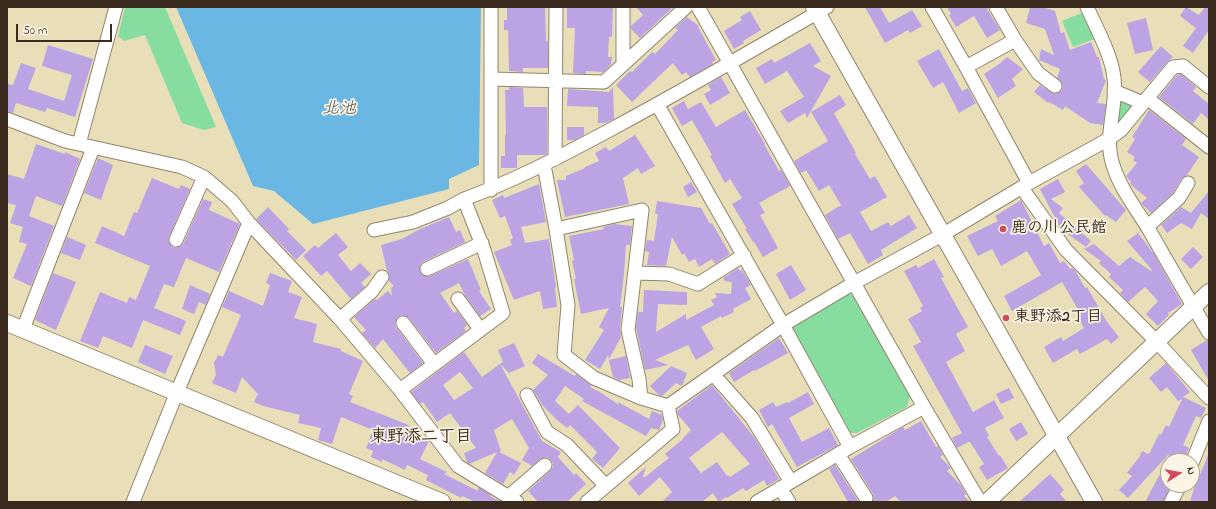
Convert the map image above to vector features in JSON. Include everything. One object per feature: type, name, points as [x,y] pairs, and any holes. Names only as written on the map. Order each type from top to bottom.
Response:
[{"type":"street","points":[[79,144],[116,7]]},
{"type":"street","points":[[491,7],[491,190]]},
{"type":"street","points":[[556,7],[555,81],[549,162],[556,229],[568,305],[564,355],[594,378],[641,398],[668,406]]},
{"type":"street","points":[[622,66],[623,7]]},
{"type":"street","points":[[491,79],[604,82],[686,7]]},
{"type":"street","points":[[698,7],[924,407],[980,502]]},
{"type":"street","points":[[932,7],[966,67],[1025,186],[1066,250],[1209,398]]},
{"type":"street","points":[[996,7],[1015,40],[1038,73],[1055,86]]},
{"type":"street","points":[[1088,7],[1110,62],[1114,78],[1114,99],[1108,139],[1112,164],[1123,191],[1147,227],[1209,333]]},
{"type":"street","points":[[374,230],[413,222],[448,208],[464,199],[491,190],[549,162],[730,64],[820,9],[942,235],[1094,502]]},
{"type":"street","points":[[966,67],[1015,40]]},
{"type":"street","points":[[668,406],[783,325],[1108,139],[1121,130],[1173,67],[1183,66],[1209,87]]},
{"type":"street","points":[[1114,92],[1145,100],[1209,148]]},
{"type":"street","points":[[657,104],[744,255],[850,447]]},
{"type":"street","points":[[7,119],[66,141],[182,167],[204,177],[232,201],[249,223],[340,319],[400,390],[458,466],[504,498],[545,466]]},
{"type":"street","points":[[23,329],[93,148]]},
{"type":"street","points":[[176,240],[204,177]]},
{"type":"street","points":[[1147,227],[1179,198],[1188,183]]},
{"type":"street","points":[[400,390],[503,313],[482,243],[464,199]]},
{"type":"street","points":[[556,229],[642,210],[628,330],[639,379],[641,398]]},
{"type":"street","points":[[133,502],[177,392],[249,223]]},
{"type":"street","points":[[427,269],[482,243]]},
{"type":"street","points":[[635,273],[669,274],[698,284],[744,255]]},
{"type":"street","points":[[340,319],[372,291],[382,277]]},
{"type":"street","points":[[987,502],[1209,292]]},
{"type":"street","points":[[458,299],[480,329]]},
{"type":"street","points":[[7,323],[442,502]]},
{"type":"street","points":[[403,323],[434,364]]},
{"type":"street","points":[[713,374],[752,418],[786,485],[789,502]]},
{"type":"street","points":[[527,395],[547,432],[566,445],[606,486]]},
{"type":"street","points":[[587,502],[673,429],[668,406]]},
{"type":"street","points":[[757,502],[850,447],[924,407]]},
{"type":"street","points":[[1196,453],[1209,421]]},
{"type":"street","points":[[838,454],[866,498]]},
{"type":"street","points":[[1171,502],[1176,493]]},
{"type":"green space","points":[[125,7],[165,7],[216,127],[204,130],[182,123],[145,35],[124,41],[118,36]]},
{"type":"green space","points":[[1084,12],[1095,39],[1073,47],[1062,21]]},
{"type":"green space","points":[[1120,97],[1134,102],[1121,123],[1116,123]]},
{"type":"green space","points":[[847,294],[857,296],[911,393],[907,407],[857,433],[849,433],[792,331],[793,324]]},
{"type":"water","name":"北池","points":[[176,7],[481,7],[479,165],[449,179],[449,189],[313,224],[274,191],[253,186]]},
{"type":"building","points":[[507,7],[545,7],[546,41],[548,41],[548,68],[523,68],[523,72],[509,71],[508,30],[504,30],[504,20],[507,20]]},
{"type":"building","points":[[567,7],[613,7],[612,37],[609,37],[608,57],[612,57],[611,64],[604,72],[586,71],[586,74],[573,73],[575,28],[567,28]]},
{"type":"building","points":[[636,7],[673,7],[640,38],[631,29],[631,26],[643,15]]},
{"type":"building","points":[[865,7],[880,7],[889,23],[912,10],[922,26],[910,33],[908,30],[885,43]]},
{"type":"building","points":[[947,7],[988,7],[987,9],[1000,30],[987,38],[974,16],[956,27],[949,15],[951,14]]},
{"type":"building","points":[[1030,7],[1042,7],[1055,11],[1061,33],[1064,32],[1070,50],[1091,42],[1097,57],[1099,57],[1104,79],[1106,80],[1097,103],[1106,104],[1103,125],[1090,123],[1065,106],[1063,110],[1049,102],[1048,103],[1034,92],[1040,85],[1054,94],[1061,91],[1063,87],[1062,83],[1057,78],[1060,69],[1039,60],[1041,49],[1054,55],[1045,29],[1026,23]]},
{"type":"building","points":[[1186,7],[1199,15],[1205,7],[1209,7],[1209,30],[1193,53],[1183,46],[1196,28],[1180,16]]},
{"type":"building","points":[[750,11],[761,30],[743,41],[744,43],[734,49],[724,31],[742,20],[740,17]]},
{"type":"building","points":[[687,17],[699,26],[698,27],[716,60],[712,62],[713,64],[690,77],[686,72],[682,75],[673,63],[632,102],[616,85],[630,71],[632,72],[652,52],[655,54],[678,30],[675,28]]},
{"type":"building","points":[[1146,18],[1153,50],[1135,54],[1127,23]]},
{"type":"building","points":[[810,43],[821,61],[813,66],[831,76],[807,118],[805,113],[788,123],[780,111],[804,97],[787,71],[765,84],[756,68],[772,59],[774,63]]},
{"type":"building","points":[[48,45],[93,59],[75,117],[47,108],[45,112],[16,103],[13,113],[7,111],[7,84],[13,85],[21,63],[36,68],[28,89],[64,101],[72,75],[42,66]]},
{"type":"building","points":[[1161,46],[1173,57],[1150,82],[1138,72]]},
{"type":"building","points":[[939,49],[962,91],[968,88],[976,103],[959,113],[943,82],[933,88],[917,61]]},
{"type":"building","points":[[1007,57],[1023,69],[1012,79],[1016,86],[998,98],[984,74]]},
{"type":"building","points":[[1181,74],[1196,87],[1193,91],[1209,104],[1209,120],[1201,113],[1193,124],[1159,97],[1177,75]]},
{"type":"building","points":[[721,77],[730,93],[710,105],[704,94],[711,90],[708,85]]},
{"type":"building","points":[[509,87],[523,88],[524,107],[547,107],[547,154],[517,155],[517,168],[501,168],[501,156],[505,156],[505,90],[509,90]]},
{"type":"building","points":[[613,87],[614,119],[605,123],[598,123],[598,107],[567,106],[568,89],[609,92]]},
{"type":"building","points":[[840,95],[846,105],[834,113],[870,179],[875,176],[887,197],[860,212],[871,231],[888,222],[891,226],[909,215],[917,228],[881,250],[883,255],[868,264],[850,233],[838,239],[825,215],[841,205],[829,185],[819,191],[806,170],[801,173],[794,161],[828,141],[811,112]]},
{"type":"building","points":[[684,101],[688,109],[701,102],[716,127],[745,110],[779,171],[781,170],[790,186],[759,203],[765,213],[760,215],[778,248],[763,257],[745,229],[747,229],[732,204],[742,198],[730,179],[725,183],[710,156],[712,155],[692,120],[682,126],[672,108]]},
{"type":"building","points":[[1149,110],[1186,139],[1182,145],[1199,157],[1187,175],[1181,179],[1173,193],[1151,213],[1141,203],[1147,198],[1130,184],[1131,182],[1126,176],[1137,163],[1133,160],[1135,157],[1127,152],[1135,139],[1132,137]]},
{"type":"building","points":[[567,127],[584,127],[584,135],[575,140],[567,140]]},
{"type":"building","points":[[635,135],[655,166],[641,174],[638,168],[623,178],[629,204],[565,217],[557,180],[566,180],[566,176],[599,161],[595,153],[606,147],[609,151]]},
{"type":"building","points":[[36,144],[65,154],[65,152],[80,159],[62,206],[36,196],[29,216],[54,226],[31,286],[13,278],[27,244],[19,242],[23,227],[10,223],[16,205],[7,203],[7,174],[24,179]]},
{"type":"building","points":[[98,158],[113,165],[101,200],[84,193]]},
{"type":"building","points":[[1086,164],[1126,210],[1116,222],[1106,215],[1105,216],[1079,187],[1084,183],[1076,171]]},
{"type":"building","points":[[152,178],[179,189],[181,185],[190,189],[169,237],[168,241],[172,247],[177,248],[183,244],[203,199],[212,202],[209,210],[240,224],[219,272],[186,258],[174,287],[164,284],[154,308],[186,321],[180,335],[143,320],[132,348],[103,336],[98,348],[80,341],[100,292],[127,303],[129,297],[136,300],[150,266],[95,243],[102,226],[124,236],[134,212],[137,213]]},
{"type":"building","points":[[1058,179],[1065,192],[1051,199],[1063,208],[1059,213],[1091,241],[1086,247],[1061,229],[1040,189]]},
{"type":"building","points":[[691,182],[697,192],[688,197],[683,187]]},
{"type":"building","points":[[539,184],[546,222],[521,227],[525,243],[549,239],[556,287],[557,307],[543,309],[540,291],[514,300],[494,252],[512,245],[510,240],[513,238],[505,216],[500,218],[492,200],[503,195],[504,198]]},
{"type":"building","points":[[1209,191],[1209,219],[1201,213],[1192,229],[1181,223],[1167,233],[1161,225],[1181,207],[1191,213]]},
{"type":"building","points":[[1021,200],[1044,246],[1049,243],[1060,263],[1064,261],[1070,269],[1072,268],[1075,270],[1085,288],[1087,287],[1107,322],[1119,337],[1111,344],[1107,339],[1080,354],[1077,349],[1053,363],[1044,347],[1061,337],[1063,341],[1084,328],[1076,313],[1079,311],[1062,282],[1012,311],[1004,296],[1041,275],[1027,251],[1001,266],[992,249],[978,256],[967,236],[998,221],[995,216]]},
{"type":"building","points":[[657,201],[701,208],[710,224],[712,223],[730,254],[715,264],[712,259],[699,267],[695,259],[689,262],[684,253],[682,255],[672,237],[666,266],[647,265],[649,252],[645,251],[647,240],[654,241],[658,214],[655,214]]},
{"type":"building","points":[[268,207],[289,229],[287,231],[306,250],[296,260],[256,219]]},
{"type":"building","points":[[449,217],[456,232],[460,230],[465,242],[423,262],[420,265],[420,272],[423,276],[430,276],[468,259],[481,290],[479,291],[491,309],[480,316],[465,295],[459,283],[440,293],[454,313],[457,311],[467,325],[464,328],[466,331],[436,353],[409,318],[402,315],[398,317],[395,324],[396,327],[423,363],[410,373],[383,339],[375,348],[362,333],[366,330],[354,317],[375,299],[377,300],[388,291],[392,296],[391,288],[394,286],[389,281],[389,274],[381,245],[402,239],[420,229]]},
{"type":"building","points":[[614,224],[632,226],[630,245],[626,245],[620,307],[622,307],[620,329],[621,337],[609,359],[608,355],[600,369],[585,360],[604,330],[599,327],[609,308],[581,314],[574,279],[576,279],[572,261],[574,260],[569,236],[604,229],[603,227]]},
{"type":"building","points":[[336,233],[348,247],[338,255],[351,271],[360,263],[371,274],[361,283],[365,287],[351,299],[327,271],[321,276],[303,256],[315,245],[318,248]]},
{"type":"building","points":[[1138,233],[1154,254],[1182,304],[1168,313],[1169,315],[1158,326],[1146,314],[1158,301],[1145,287],[1128,302],[1120,293],[1123,290],[1109,277],[1111,274],[1099,263],[1101,261],[1084,249],[1094,244],[1119,266],[1130,257],[1151,271],[1152,270],[1127,241]]},
{"type":"building","points":[[67,237],[86,245],[80,260],[61,253]]},
{"type":"building","points":[[1193,247],[1203,257],[1191,269],[1181,259]]},
{"type":"building","points":[[934,259],[944,277],[941,278],[968,327],[956,334],[965,351],[946,362],[973,412],[994,400],[1004,418],[985,428],[989,436],[987,437],[1008,468],[987,480],[979,467],[984,464],[970,442],[957,448],[952,438],[962,433],[913,346],[921,342],[908,319],[922,311],[920,308],[923,306],[904,271],[916,265],[918,268]]},
{"type":"building","points":[[791,265],[806,290],[790,300],[776,274]]},
{"type":"building","points":[[738,268],[740,271],[742,270],[751,285],[745,288],[751,299],[733,309],[734,312],[722,318],[721,316],[701,327],[714,349],[696,360],[688,345],[655,360],[668,365],[645,370],[636,327],[638,312],[643,312],[644,290],[687,292],[687,305],[658,304],[656,332],[686,314],[686,320],[714,305],[711,300],[717,297],[715,293],[731,294],[732,282],[725,281],[723,278]]},
{"type":"building","points":[[53,273],[76,282],[56,330],[35,320]]},
{"type":"building","points":[[270,273],[292,281],[288,292],[302,297],[294,318],[317,324],[313,342],[341,349],[341,351],[363,361],[349,394],[353,396],[350,402],[409,425],[407,430],[429,441],[420,459],[447,472],[444,474],[478,491],[478,487],[501,502],[475,502],[462,496],[461,498],[426,480],[428,475],[407,465],[405,470],[382,459],[382,462],[371,457],[373,451],[366,448],[373,430],[341,417],[332,444],[318,440],[321,428],[298,423],[300,415],[263,406],[254,402],[258,394],[242,377],[236,393],[212,383],[216,375],[214,363],[218,355],[223,357],[241,315],[222,307],[229,291],[263,306],[270,285],[266,283]]},
{"type":"building","points":[[190,285],[210,294],[206,305],[199,302],[194,314],[182,309]]},
{"type":"building","points":[[779,338],[788,353],[734,382],[729,373]]},
{"type":"building","points":[[1207,340],[1209,341],[1209,381],[1191,350]]},
{"type":"building","points":[[514,343],[525,366],[509,373],[500,364],[503,362],[498,350]]},
{"type":"building","points":[[145,345],[173,356],[165,374],[138,362]]},
{"type":"building","points":[[464,352],[482,377],[500,364],[542,441],[561,452],[558,457],[574,475],[576,473],[586,484],[567,502],[538,502],[528,491],[550,471],[553,467],[553,463],[547,457],[540,459],[532,466],[522,460],[529,448],[512,419],[494,430],[501,451],[499,452],[521,463],[514,475],[510,472],[503,484],[485,473],[497,452],[469,464],[464,453],[476,448],[450,413],[437,422],[423,402],[420,404],[411,392]],"holes":[[[460,372],[473,388],[454,400],[443,385]]]},
{"type":"building","points":[[538,354],[575,376],[576,374],[592,386],[590,387],[619,405],[618,402],[649,419],[652,411],[662,415],[663,420],[659,430],[651,428],[646,436],[582,401],[584,399],[565,386],[555,401],[569,414],[578,405],[620,448],[603,468],[592,459],[597,452],[570,425],[567,428],[557,420],[542,405],[533,390],[548,375],[532,363]]},
{"type":"building","points":[[626,356],[630,378],[619,380],[613,377],[609,360]]},
{"type":"building","points":[[1166,363],[1190,392],[1183,397],[1206,408],[1201,418],[1196,416],[1183,445],[1189,448],[1187,453],[1160,453],[1160,464],[1128,498],[1119,490],[1132,476],[1127,473],[1142,451],[1149,454],[1159,434],[1161,435],[1166,425],[1169,427],[1182,399],[1178,401],[1167,387],[1161,392],[1149,378]]},
{"type":"building","points":[[671,366],[687,373],[682,386],[676,383],[662,396],[659,395],[650,386]]},
{"type":"building","points":[[712,385],[754,437],[779,479],[767,486],[764,480],[746,491],[743,488],[719,502],[713,493],[702,502],[662,502],[672,492],[660,477],[639,496],[628,483],[646,467],[643,476],[644,478],[669,458],[665,454],[691,430],[678,415],[677,411]],"holes":[[[722,432],[750,464],[730,477],[728,475],[727,476],[717,462],[701,473],[689,458]]]},
{"type":"building","points":[[1009,388],[1014,398],[1001,404],[996,394]]},
{"type":"building","points":[[808,392],[814,404],[789,418],[802,442],[829,428],[838,445],[797,467],[772,424],[768,427],[759,410],[773,402],[776,407],[787,402],[788,403]]},
{"type":"building","points":[[921,421],[936,447],[938,446],[943,455],[940,457],[951,468],[947,471],[960,484],[966,494],[964,496],[970,502],[901,502],[895,496],[886,502],[873,502],[873,494],[851,459],[903,427],[905,430]]},
{"type":"building","points":[[1021,422],[1028,434],[1016,441],[1009,429]]},
{"type":"building","points":[[1208,455],[1209,502],[1190,502],[1193,493],[1200,493],[1200,475]]},
{"type":"building","points":[[835,465],[859,502],[848,502],[829,469]]},
{"type":"building","points":[[1050,474],[1064,490],[1060,494],[1067,502],[1019,502]]},
{"type":"building","points":[[1160,474],[1160,493],[1167,493],[1163,502],[1145,502]]},
{"type":"place","name":"鹿の川公民館","points":[[1003,229]]},
{"type":"place","name":"東野添2丁目","points":[[1006,318]]},
{"type":"district","name":"東野添二丁目","points":[[421,438]]}]
